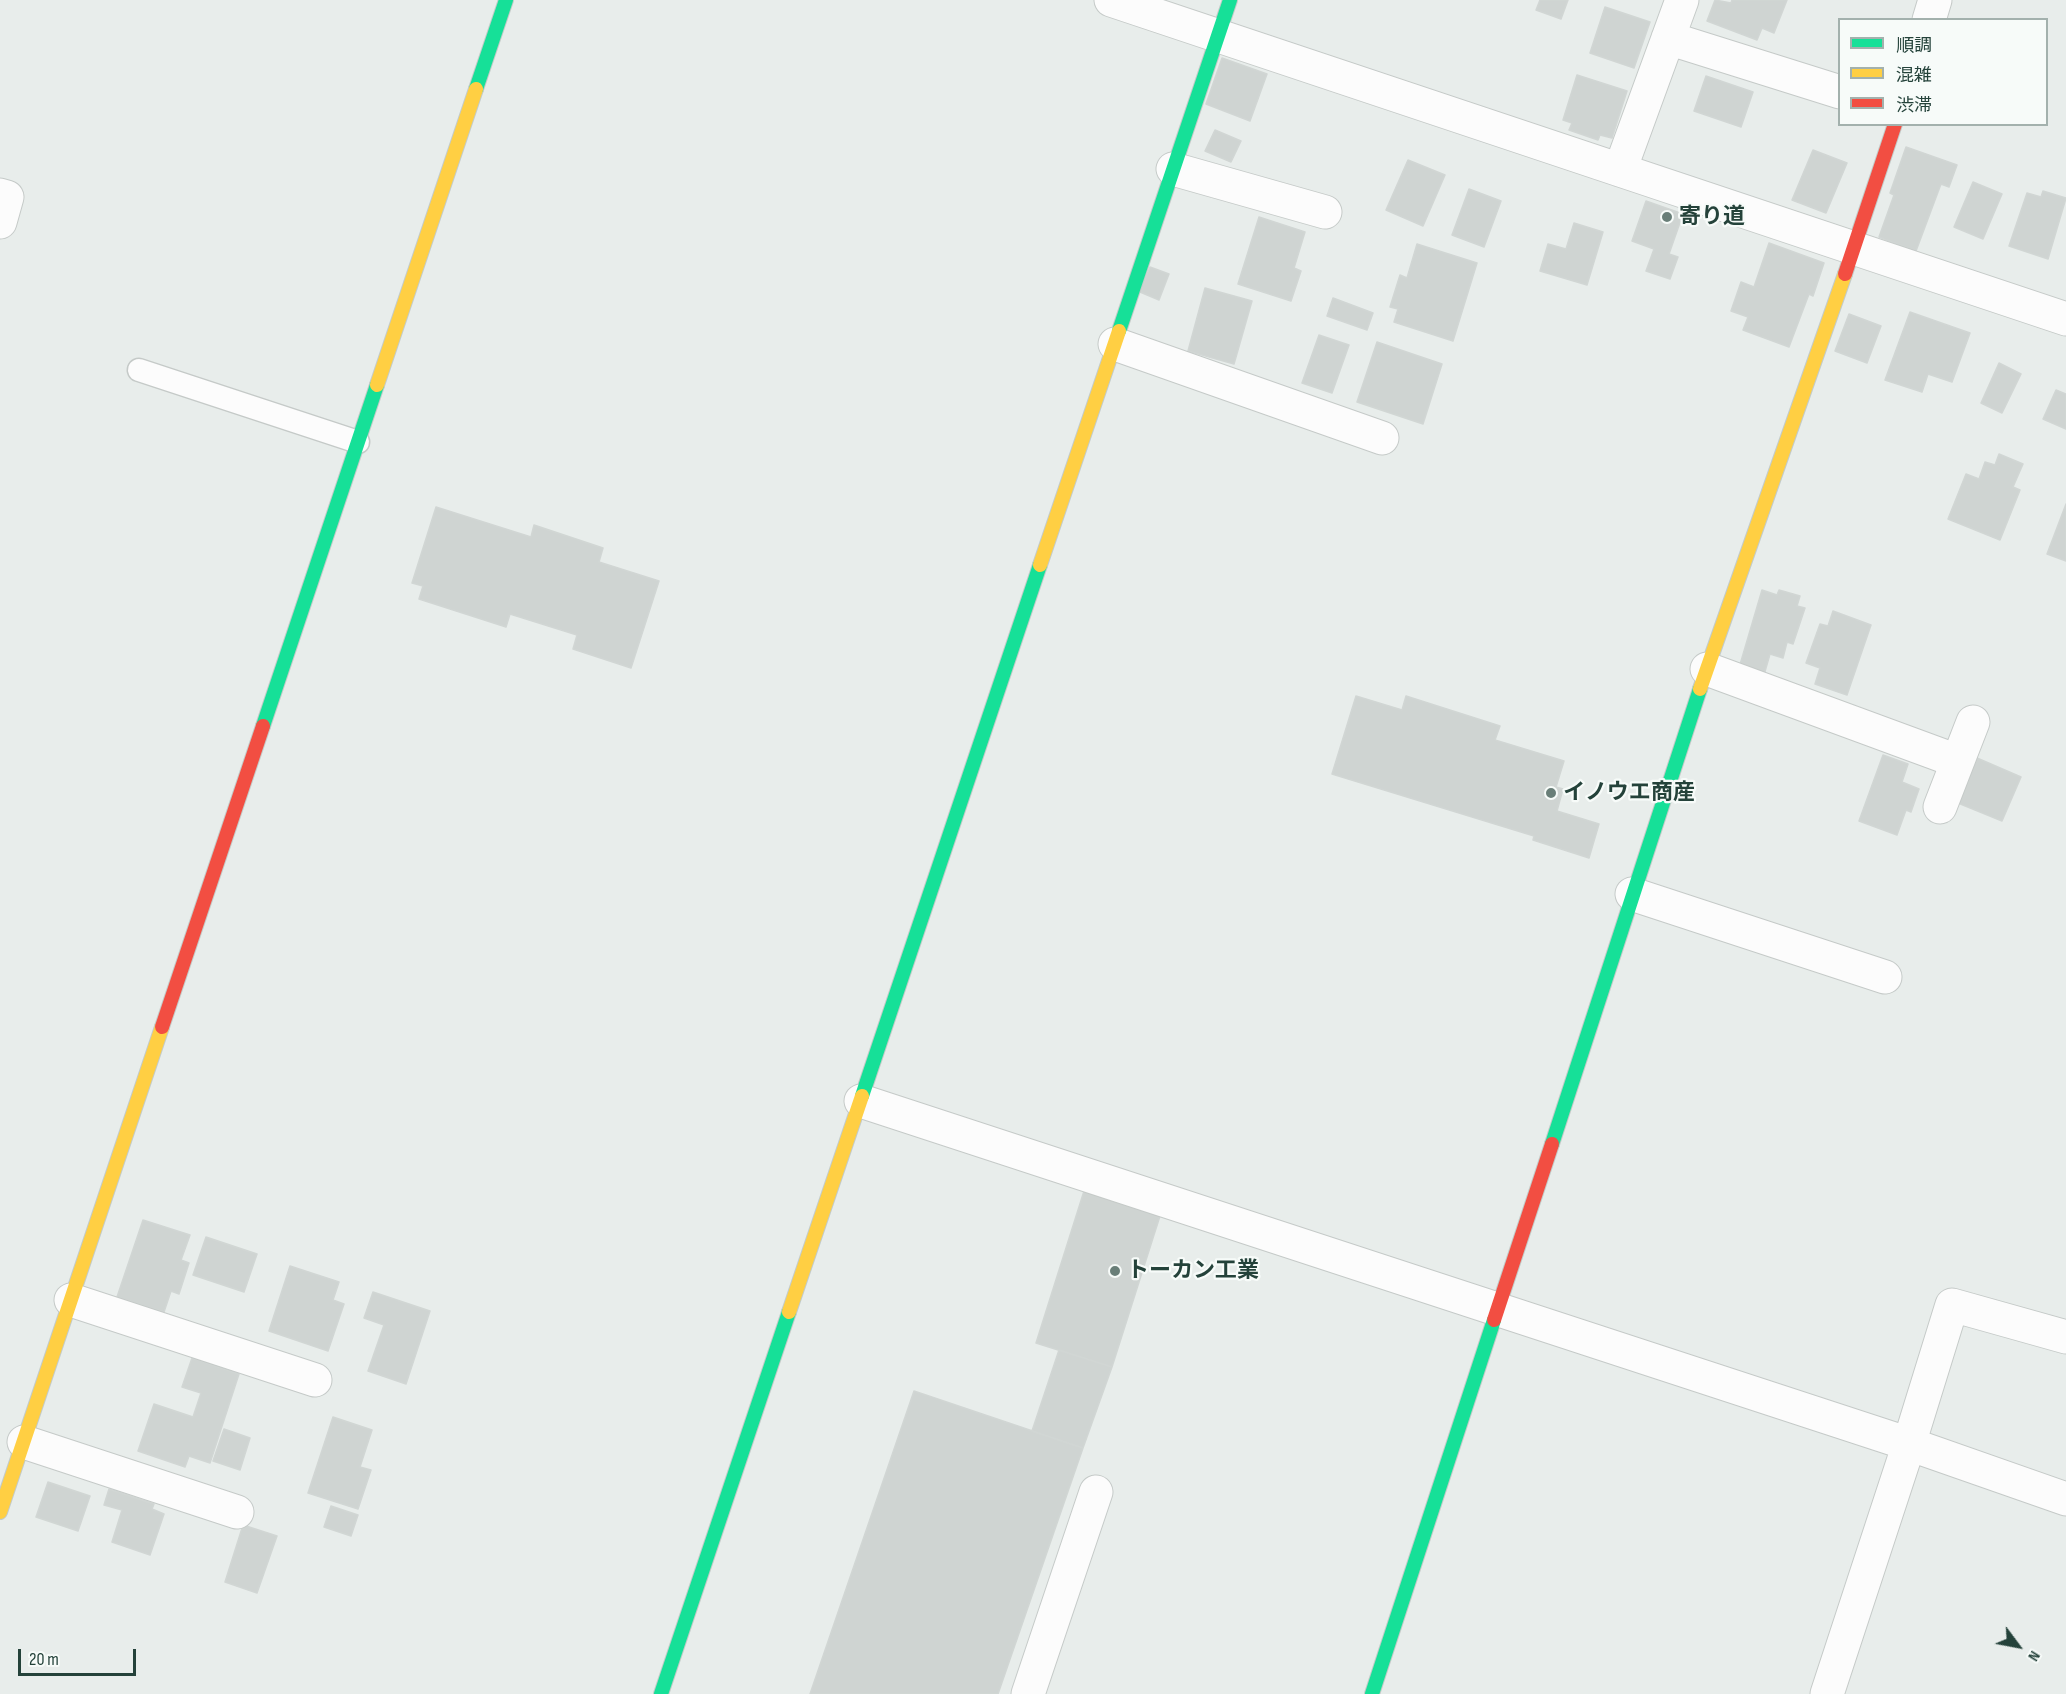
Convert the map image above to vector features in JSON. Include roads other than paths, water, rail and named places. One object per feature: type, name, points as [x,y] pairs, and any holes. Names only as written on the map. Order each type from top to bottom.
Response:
[{"type":"street","points":[[0,1512],[506,0]]},
{"type":"street","points":[[1111,0],[2066,319]]},
{"type":"street","points":[[661,1694],[1230,0]]},
{"type":"street","points":[[1620,170],[1682,0]]},
{"type":"street","points":[[1930,18],[1935,0]]},
{"type":"street","points":[[1668,38],[1838,92]]},
{"type":"street","points":[[1372,1694],[1632,894],[1894,126]]},
{"type":"street","points":[[1173,170],[1325,212]]},
{"type":"street","points":[[0,195],[7,197],[0,222]]},
{"type":"street","points":[[1115,344],[1382,438]]},
{"type":"street","points":[[1707,669],[1956,761]]},
{"type":"street","points":[[1940,807],[1973,722]]},
{"type":"street","points":[[1632,894],[1885,977]]},
{"type":"street","points":[[861,1101],[1909,1444],[2066,1499]]},
{"type":"street","points":[[71,1300],[315,1380]]},
{"type":"street","points":[[1827,1694],[1952,1305],[2066,1337]]},
{"type":"street","points":[[24,1442],[237,1512]]},
{"type":"street","points":[[1028,1694],[1096,1492]]},
{"type":"lane","points":[[139,370],[358,442]]},
{"type":"place","name":"寄り道","points":[[1667,217]]},
{"type":"place","name":"イノウエ商産","points":[[1551,793]]},
{"type":"place","name":"トーカン工業","points":[[1115,1271]]}]
